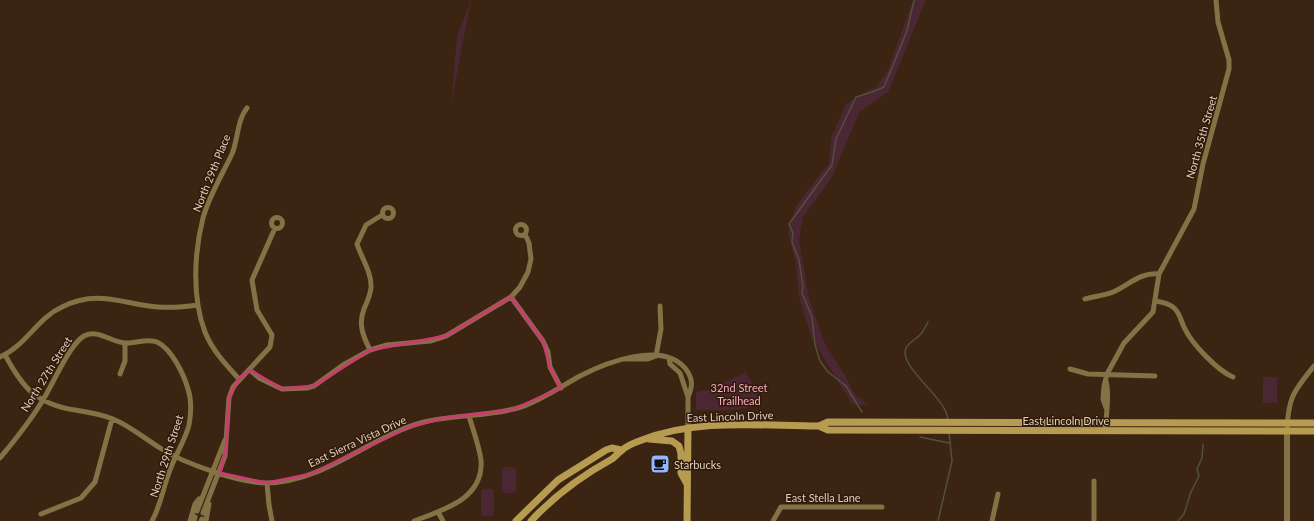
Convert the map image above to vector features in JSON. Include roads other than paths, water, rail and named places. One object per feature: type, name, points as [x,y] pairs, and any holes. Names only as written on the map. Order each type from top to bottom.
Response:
[{"type":"main road","name":"East Lincoln Drive","points":[[531,521],[565,487],[583,474],[616,457],[621,450],[647,438],[688,428],[726,426],[819,426],[828,422],[1106,423],[1287,427],[1314,431]]},
{"type":"main road","points":[[938,423],[938,431]]},
{"type":"main road","name":"East Lincoln Drive","points":[[819,426],[828,430],[1106,431],[1287,427],[1314,423]]},
{"type":"main road","points":[[687,521],[688,428]]},
{"type":"main road","points":[[647,438],[672,441],[679,446],[681,454],[681,473],[688,486]]},
{"type":"main road","name":"East Lincoln Drive","points":[[516,521],[558,480],[606,450],[612,448],[621,450]]},
{"type":"street","name":"North 35th Street","points":[[1106,431],[1106,408],[1108,399],[1106,382],[1107,374],[1124,343],[1151,316],[1156,301],[1159,274],[1194,209],[1203,164],[1228,80],[1229,60],[1221,35],[1216,0]]},
{"type":"street","name":"North 29th Place","points":[[239,379],[214,349],[205,332],[198,305],[197,255],[204,217],[236,143],[243,113],[247,108]]},
{"type":"street","points":[[370,350],[361,330],[363,310],[371,288],[371,280],[358,244],[366,225],[382,215]]},
{"type":"street","points":[[203,518],[220,473],[226,449],[225,440],[229,398],[233,387],[270,347],[272,335],[257,310],[252,280],[275,228]]},
{"type":"street","points":[[250,370],[259,378],[282,389],[307,388],[314,386],[343,365],[370,350],[387,345],[430,341],[446,336],[511,297],[522,284],[530,265],[531,251],[525,234]]},
{"type":"street","points":[[1085,299],[1114,292],[1142,276],[1151,273],[1159,274]]},
{"type":"street","points":[[2,356],[21,344],[49,315],[60,307],[80,300],[103,297],[158,307],[177,308],[198,305]]},
{"type":"street","points":[[511,297],[543,341],[548,352],[550,367],[561,388]]},
{"type":"street","points":[[1156,301],[1169,304],[1175,308],[1185,330],[1194,342],[1224,373],[1233,377]]},
{"type":"street","points":[[656,356],[662,329],[660,306]]},
{"type":"street","name":"North 27th Street","points":[[0,458],[43,401],[73,346],[84,336],[90,334],[125,343]]},
{"type":"street","name":"North 29th Street","points":[[125,343],[148,340],[157,342],[165,347],[173,358],[188,389],[190,402],[188,427],[175,456],[161,503],[152,521]]},
{"type":"street","points":[[120,374],[125,361],[125,343]]},
{"type":"street","name":"East Sierra Vista Drive","points":[[2,356],[24,385],[43,401],[112,419],[142,435],[175,456],[213,471],[241,479],[267,483],[311,474],[341,461],[386,436],[409,427],[443,418],[512,410],[530,404],[607,363],[626,359],[648,359],[656,356],[673,358],[682,365]]},
{"type":"street","points":[[669,358],[670,364],[680,373],[688,397],[688,428]]},
{"type":"street","points":[[677,370],[682,365],[687,371],[692,383],[692,388],[688,397]]},
{"type":"street","points":[[1288,521],[1287,427],[1289,403],[1293,394],[1314,366]]},
{"type":"street","points":[[1070,370],[1088,374],[1155,376]]},
{"type":"street","points":[[414,521],[438,512],[466,497],[473,491],[479,480],[481,461],[469,416]]},
{"type":"street","points":[[41,514],[81,498],[95,482],[112,419]]},
{"type":"street","points":[[197,511],[202,495],[225,440]]},
{"type":"street","points":[[1094,481],[1094,521]]},
{"type":"street","points":[[267,483],[268,505],[272,521]]},
{"type":"street","points":[[992,521],[998,494]]},
{"type":"street","points":[[190,521],[195,504],[202,495]]},
{"type":"street","points":[[203,518],[210,498]]},
{"type":"street","name":"East Stella Lane","points":[[773,521],[781,507],[882,507]]},
{"type":"street","points":[[438,512],[443,521]]},
{"type":"waterway","points":[[862,412],[846,386],[828,372],[820,361],[815,345],[812,317],[802,293],[803,287],[799,260],[792,242],[793,233],[789,224],[832,165],[836,139],[856,97],[884,87],[907,31],[914,0]]},
{"type":"waterway","points":[[928,322],[921,334],[907,346],[905,356],[916,374],[940,402],[946,411],[948,420]]},
{"type":"waterway","points":[[938,521],[952,461],[949,432]]},
{"type":"waterway","points":[[920,437],[949,443]]},
{"type":"waterway","points":[[1178,521],[1184,514],[1191,492],[1199,476],[1197,469],[1202,458],[1203,444]]},
{"type":"place","name":"Starbucks","points":[[660,464]]},
{"type":"park label","name":"32nd Street Trailhead","points":[[739,393]]}]
